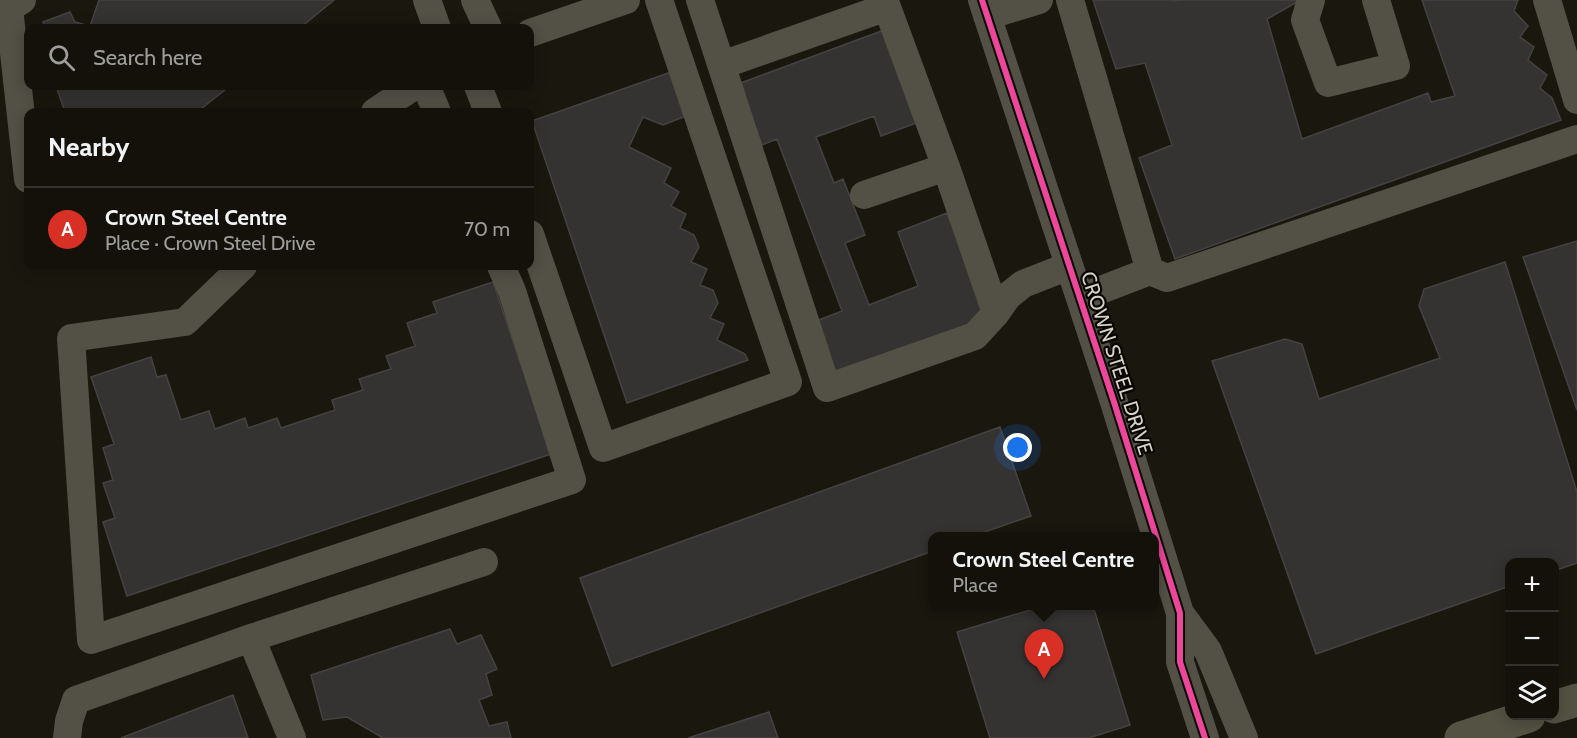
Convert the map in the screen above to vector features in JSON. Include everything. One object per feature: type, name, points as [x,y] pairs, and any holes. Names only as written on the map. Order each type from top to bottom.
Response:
[{"type":"main road","points":[[1559,705],[1577,700]]},
{"type":"main road","points":[[1461,738],[1517,720]]},
{"type":"street","points":[[22,0],[9,8],[24,143]]},
{"type":"street","points":[[428,0],[436,24]]},
{"type":"street","points":[[475,0],[486,24]]},
{"type":"street","points":[[534,32],[626,0]]},
{"type":"street","points":[[534,246],[603,448],[788,382],[659,0]]},
{"type":"street","points":[[700,0],[827,388],[975,336],[1008,296],[1023,284],[1069,266]]},
{"type":"street","points":[[985,8],[1040,0]]},
{"type":"street","points":[[1070,0],[1150,271]]},
{"type":"street","points":[[1311,0],[1305,20],[1328,83],[1396,66],[1376,0]]},
{"type":"street","points":[[1547,0],[1577,100]]},
{"type":"street","points":[[722,65],[887,7],[946,167],[996,313]]},
{"type":"street","name":"CROWN STEEL DRIVE","points":[[985,8],[1154,532]]},
{"type":"street","points":[[381,108],[408,90]]},
{"type":"street","points":[[428,90],[435,108]]},
{"type":"street","points":[[480,90],[486,108]]},
{"type":"street","points":[[1080,298],[1150,271],[1167,278],[1577,139]]},
{"type":"street","points":[[864,195],[946,167]]},
{"type":"street","points":[[239,270],[184,322],[71,338],[91,640],[572,480],[512,291],[503,270]]},
{"type":"street","name":"CROWN STEEL DRIVE","points":[[1159,547],[1180,613],[1180,662],[1205,738]]},
{"type":"street","points":[[67,738],[69,721],[76,699],[250,638],[484,562]]},
{"type":"street","name":"CROWN STEEL DRIVE","points":[[1180,613],[1208,651],[1244,738]]},
{"type":"street","points":[[250,638],[292,738]]},
{"type":"building","points":[[99,0],[334,0],[305,24],[91,24]]},
{"type":"building","points":[[1093,0],[1297,0],[1267,19],[1302,139],[1428,93],[1431,102],[1455,96],[1422,0],[1518,0],[1514,11],[1528,26],[1520,37],[1534,47],[1528,60],[1547,75],[1540,88],[1552,98],[1561,120],[1175,259],[1139,158],[1172,145],[1145,63],[1116,69]]},
{"type":"building","points":[[70,12],[75,22],[82,24],[44,24],[43,22]]},
{"type":"building","points":[[884,30],[919,122],[881,136],[874,116],[816,137],[834,183],[843,179],[865,235],[845,243],[869,305],[918,286],[898,232],[947,213],[987,319],[832,378],[811,323],[842,311],[777,139],[762,145],[738,84]]},
{"type":"building","points":[[671,72],[686,116],[663,125],[643,117],[629,147],[671,168],[664,183],[679,192],[671,206],[686,214],[680,228],[694,235],[699,247],[691,262],[707,269],[700,285],[713,290],[718,303],[710,318],[724,324],[717,340],[745,354],[748,360],[627,403],[534,127],[534,120]]},
{"type":"building","points":[[57,90],[225,90],[202,108],[64,108]]},
{"type":"building","points":[[1577,241],[1577,410],[1523,257]]},
{"type":"building","points":[[1505,262],[1577,492],[1577,563],[1559,569],[1559,558],[1505,558],[1505,588],[1316,654],[1212,361],[1285,339],[1302,344],[1319,399],[1440,358],[1419,306],[1424,289]]},
{"type":"building","points":[[493,282],[551,454],[127,596],[103,522],[115,518],[103,483],[113,480],[103,448],[114,444],[91,377],[151,357],[157,377],[166,375],[181,420],[209,411],[215,429],[245,418],[248,428],[277,418],[281,428],[335,410],[332,400],[363,390],[359,379],[391,369],[386,356],[415,346],[407,323],[437,313],[433,302]]},
{"type":"building","points":[[1000,427],[1031,516],[985,532],[928,532],[928,553],[612,666],[580,578]]},
{"type":"building","points":[[1030,610],[1094,610],[1130,725],[1089,738],[990,738],[957,632]]},
{"type":"building","points":[[450,629],[457,644],[481,635],[497,669],[486,674],[492,695],[479,700],[489,726],[507,722],[511,738],[383,738],[347,717],[323,720],[311,675]]},
{"type":"building","points":[[233,695],[248,738],[121,738]]},
{"type":"building","points":[[769,712],[778,738],[688,738]]},
{"type":"cycle path","points":[[982,0],[1155,532]]},
{"type":"cycle path","points":[[1159,546],[1180,613],[1180,662],[1205,738]]},
{"type":"place","name":"Crown Steel Centre","points":[[1044,679]]}]
